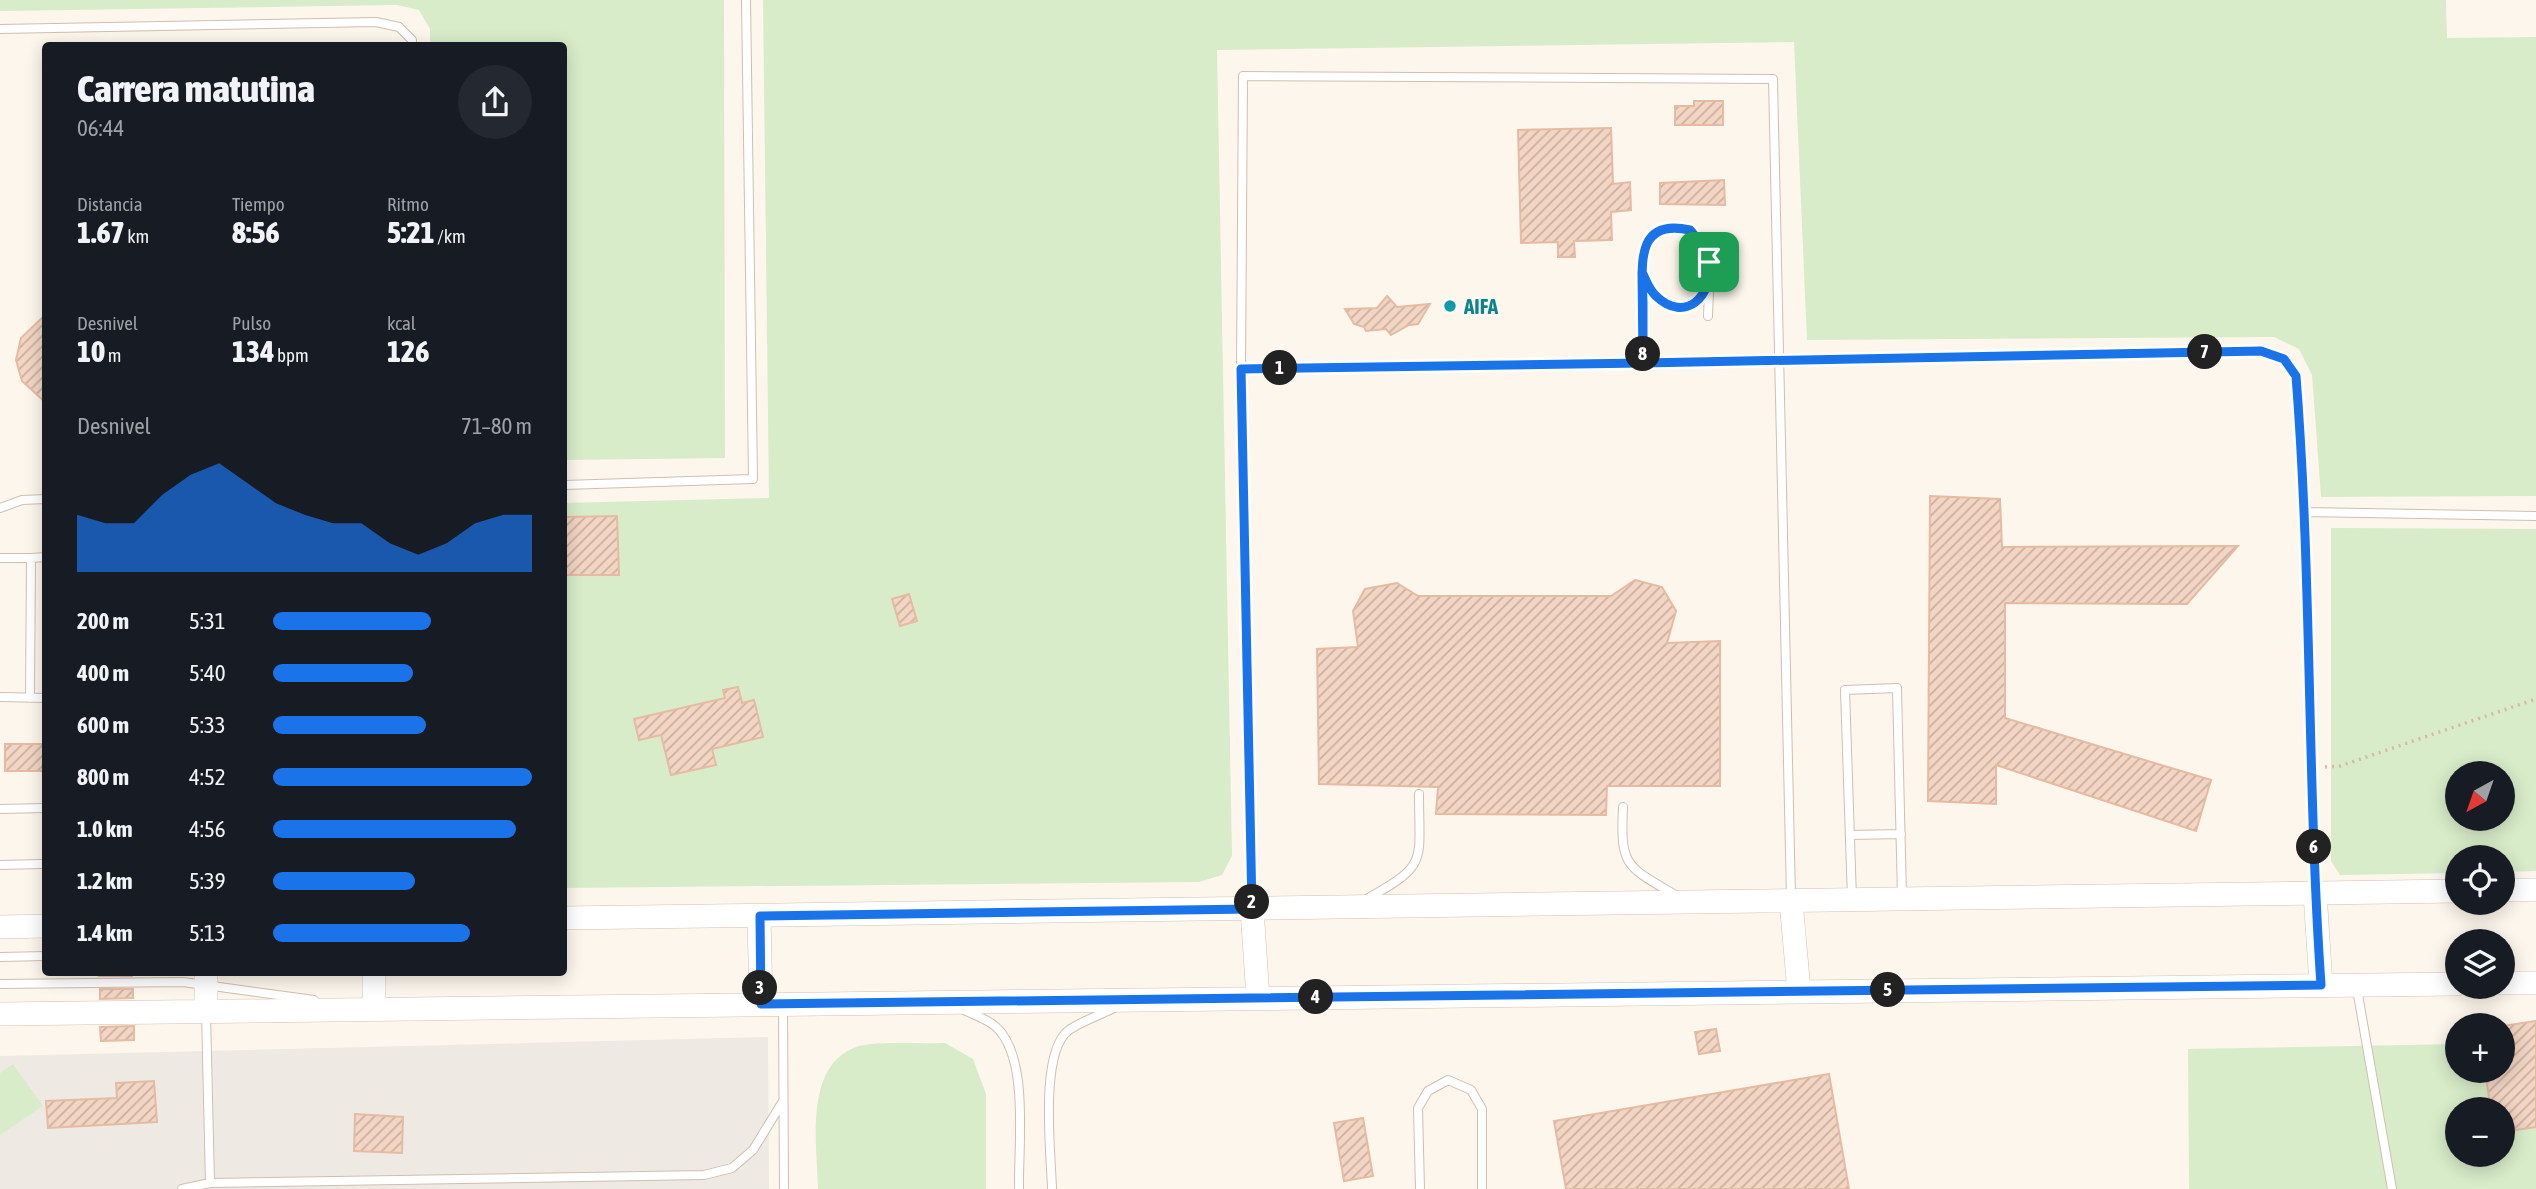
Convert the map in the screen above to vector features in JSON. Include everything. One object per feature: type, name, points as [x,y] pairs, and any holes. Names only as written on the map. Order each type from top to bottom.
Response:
[{"type":"street","points":[[2515,890],[2536,890]]},
{"type":"street","points":[[567,919],[2445,891]]},
{"type":"street","points":[[2315,893],[2321,985]]},
{"type":"street","points":[[1791,901],[1799,992]]},
{"type":"street","points":[[1252,909],[1258,998]]},
{"type":"street","points":[[760,916],[772,1004]]},
{"type":"street","points":[[0,927],[42,926]]},
{"type":"street","points":[[374,976],[374,1008]]},
{"type":"street","points":[[206,979],[206,1010]]},
{"type":"street","points":[[2515,983],[2536,983]]},
{"type":"street","points":[[0,1014],[2445,984]]},
{"type":"lane","points":[[567,485],[753,479],[746,0]]},
{"type":"lane","points":[[0,29],[376,22],[399,27],[412,42]]},
{"type":"lane","points":[[1252,909],[1241,369],[1242,76],[1773,79],[1791,901]]},
{"type":"lane","points":[[1643,363],[1642,255],[1652,235],[1670,227],[1690,230],[1706,249],[1711,277],[1708,316]]},
{"type":"lane","points":[[1642,272],[1656,296],[1666,303],[1689,306],[1703,297],[1709,287]]},
{"type":"lane","points":[[1241,369],[2261,351],[2284,359],[2296,376],[2306,512],[2315,893]]},
{"type":"lane","points":[[0,508],[22,500],[42,499]]},
{"type":"lane","points":[[2306,512],[2536,516]]},
{"type":"lane","points":[[0,558],[42,557]]},
{"type":"lane","points":[[30,698],[31,558]]},
{"type":"lane","points":[[1852,900],[1845,690],[1897,688],[1903,899]]},
{"type":"lane","points":[[0,697],[42,698]]},
{"type":"lane","points":[[1352,907],[1406,877],[1419,859],[1419,794]]},
{"type":"lane","points":[[1623,807],[1623,856],[1637,873],[1688,902]]},
{"type":"lane","points":[[0,809],[42,808]]},
{"type":"lane","points":[[1850,835],[1901,834]]},
{"type":"lane","points":[[0,864],[41,864]]},
{"type":"lane","points":[[0,957],[42,956]]},
{"type":"lane","points":[[0,984],[183,982],[206,979],[374,1008]]},
{"type":"lane","points":[[2356,985],[2392,1189]]},
{"type":"lane","points":[[1052,1189],[1050,1074],[1055,1049],[1068,1030],[1133,999]]},
{"type":"lane","points":[[946,1001],[995,1026],[1011,1046],[1017,1071],[1019,1189]]},
{"type":"lane","points":[[772,1004],[783,1101],[784,1189]]},
{"type":"lane","points":[[206,1010],[210,1183]]},
{"type":"lane","points":[[1420,1189],[1418,1108],[1428,1091],[1448,1080],[1471,1090],[1482,1109],[1482,1189]]},
{"type":"lane","points":[[182,1189],[210,1183],[704,1175],[732,1168],[753,1150],[783,1101]]},
{"type":"path","points":[[2312,769],[2340,766],[2536,699]]},
{"type":"shaded area","points":[[768,1037],[769,1189],[0,1189],[0,1056]]},
{"type":"green space","points":[[0,0],[724,0],[725,458],[567,460],[567,42],[430,42],[430,29],[419,10],[397,5],[0,11]]},
{"type":"green space","points":[[763,0],[2446,0],[2447,38],[2536,37],[2536,496],[2321,497],[2312,375],[2299,349],[2274,337],[1807,340],[1794,42],[1217,50],[1232,856],[1222,875],[1199,882],[567,888],[567,503],[769,498]]},
{"type":"green space","points":[[2331,528],[2536,529],[2536,871],[2515,872],[2515,845],[2445,845],[2445,873],[2340,875],[2331,861]]},
{"type":"green space","points":[[945,1043],[973,1059],[986,1094],[986,1189],[818,1189],[817,1107],[821,1087],[829,1069],[841,1055],[867,1044]]},
{"type":"green space","points":[[2536,1043],[2536,1189],[2189,1189],[2188,1049],[2445,1044],[2445,1083],[2515,1083],[2515,1060]]},
{"type":"green space","points":[[13,1064],[43,1106],[0,1135],[0,1073]]},
{"type":"building","points":[[1694,101],[1723,101],[1723,125],[1675,125],[1675,106],[1694,106]]},
{"type":"building","points":[[1611,128],[1613,184],[1630,182],[1631,210],[1611,212],[1612,240],[1574,241],[1575,257],[1558,257],[1558,242],[1521,243],[1518,130]]},
{"type":"building","points":[[1724,180],[1725,205],[1660,204],[1660,183]]},
{"type":"building","name":"AIFA","points":[[1387,296],[1397,307],[1430,304],[1418,324],[1409,325],[1391,335],[1386,329],[1366,331],[1364,327],[1354,324],[1345,309],[1377,308]]},
{"type":"building","points":[[42,318],[42,399],[22,381],[16,360],[21,338]]},
{"type":"building","points":[[1930,496],[2000,499],[2002,547],[2238,546],[2187,604],[2005,603],[2005,718],[2211,780],[2196,831],[1996,765],[1996,804],[1928,801]]},
{"type":"building","points":[[617,516],[619,575],[567,575],[567,517]]},
{"type":"building","points":[[1635,580],[1662,587],[1676,611],[1667,643],[1720,641],[1720,786],[1607,786],[1606,815],[1436,814],[1438,787],[1319,784],[1317,649],[1358,647],[1353,611],[1365,589],[1397,583],[1418,596],[1611,596]]},
{"type":"building","points":[[909,594],[917,621],[900,626],[892,599]]},
{"type":"building","points":[[738,687],[742,703],[754,700],[763,737],[712,749],[716,765],[671,775],[661,735],[639,740],[634,719],[725,698],[723,690]]},
{"type":"building","points":[[5,744],[42,744],[42,771],[5,771]]},
{"type":"building","points":[[100,989],[133,989],[133,998],[100,999]]},
{"type":"building","points":[[2536,1021],[2536,1127],[2515,1130],[2515,1097],[2489,1097],[2487,1083],[2515,1083],[2515,1024]]},
{"type":"building","points":[[134,1026],[134,1040],[101,1041],[100,1027]]},
{"type":"building","points":[[1716,1029],[1720,1051],[1699,1054],[1695,1032]]},
{"type":"building","points":[[1829,1074],[1849,1189],[1566,1189],[1554,1121]]},
{"type":"building","points":[[154,1081],[157,1122],[48,1128],[46,1101],[117,1098],[116,1083]]},
{"type":"building","points":[[355,1114],[403,1117],[402,1153],[354,1151]]},
{"type":"building","points":[[1363,1118],[1373,1176],[1344,1181],[1334,1123]]},
{"type":"place","name":"AIFA","points":[[1450,306]]},
{"type":"route","points":[[1709,262],[1706,249],[1690,230],[1670,227],[1652,235],[1642,255],[1643,363],[1241,369],[1252,909],[760,916],[761,1004],[2321,985],[2315,893],[2306,512],[2296,376],[2284,359],[2261,351],[1643,363],[1642,272],[1650,288],[1656,296],[1666,303],[1689,306],[1697,303],[1709,287],[1709,262]]}]
